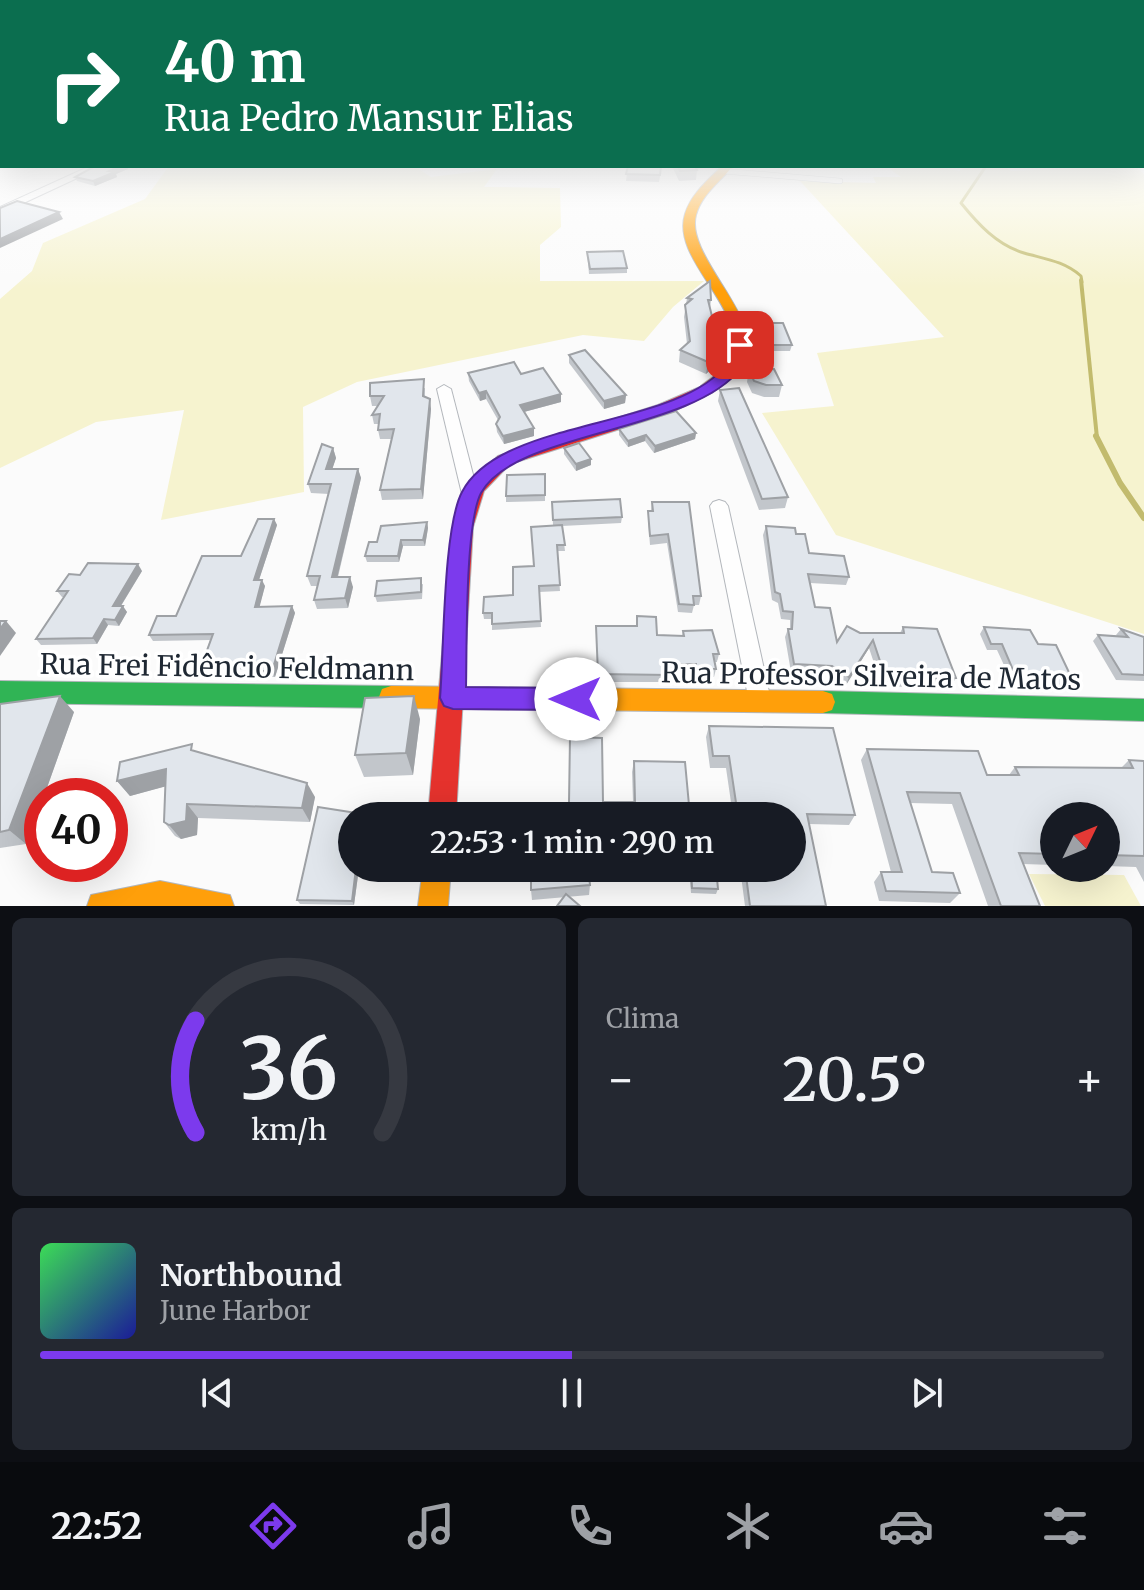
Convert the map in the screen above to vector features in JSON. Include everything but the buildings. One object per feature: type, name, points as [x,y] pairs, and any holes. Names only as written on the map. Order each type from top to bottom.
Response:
[{"type":"main road","points":[[443,802],[463,527],[470,494],[484,473],[504,460],[672,404],[706,389],[736,365],[740,356],[739,333],[689,222],[695,204]]},
{"type":"main road","name":"Rua Frei Fidêncio Feldmann","points":[[0,692],[453,698]]},
{"type":"main road","name":"Rua Professor Silveira de Matos","points":[[453,698],[1144,710]]},
{"type":"main road","points":[[433,906],[436,882]]},
{"type":"main road","points":[[102,906],[131,896],[158,895],[184,897],[219,906]]},
{"type":"street","points":[[444,389],[470,494]]},
{"type":"street","points":[[719,506],[760,701]]},
{"type":"shaded area","points":[[133,204],[560,204],[561,227],[540,245],[540,281],[704,281],[673,307],[644,341],[583,335],[357,382],[303,407],[304,492],[161,520],[184,410],[96,422],[0,468],[0,299],[32,271],[43,243]]},
{"type":"shaded area","points":[[821,204],[1144,204],[1144,634],[836,535],[762,413],[834,406],[817,353],[944,337]]},
{"type":"shaded area","points":[[1029,874],[1040,874],[1040,882],[1120,882],[1120,875],[1124,875],[1141,906],[1045,906]]},
{"type":"waterway","points":[[962,204],[1005,245],[1068,267],[1081,276],[1082,282]]},
{"type":"waterway","points":[[1081,280],[1097,438]]},
{"type":"waterway","points":[[1097,438],[1120,483],[1144,518]]},
{"type":"traffic: fast","points":[[0,692],[391,697]]},
{"type":"traffic: fast","points":[[823,702],[1144,710]]},
{"type":"traffic: slow","points":[[695,204],[689,221],[691,238],[730,308],[738,327],[740,346],[736,365],[707,389]]},
{"type":"traffic: slow","points":[[391,697],[823,702]]},
{"type":"traffic: slow","points":[[433,906],[436,882]]},
{"type":"traffic: slow","points":[[102,906],[160,896],[219,906]]},
{"type":"traffic: jam","points":[[443,802],[463,527],[475,488],[504,460],[664,409],[707,389]]},
{"type":"route","points":[[576,699],[453,698],[463,527],[470,494],[484,473],[504,460],[672,404],[706,389],[736,365],[740,345]]}]
